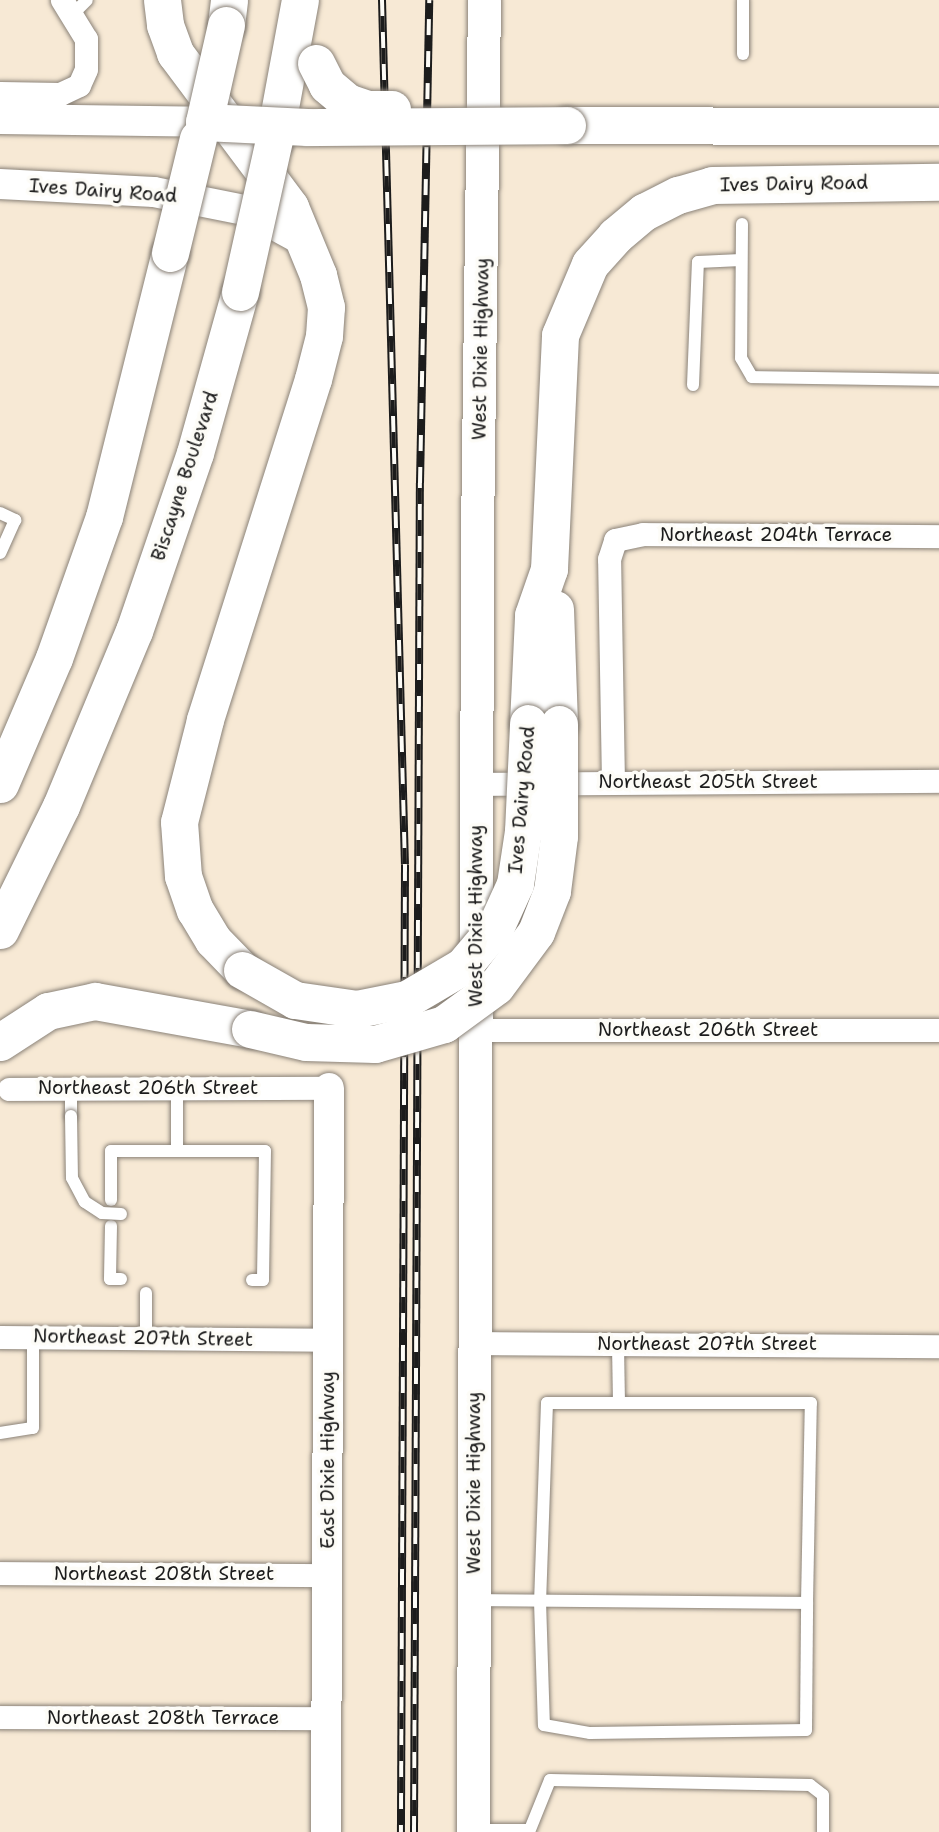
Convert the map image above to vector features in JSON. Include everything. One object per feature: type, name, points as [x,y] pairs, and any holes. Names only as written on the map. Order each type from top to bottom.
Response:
[{"type":"main road","points":[[162,0],[165,25],[175,53],[290,207],[300,239]]},
{"type":"main road","points":[[300,0],[304,62],[327,85],[347,102],[366,109],[401,110],[434,127]]},
{"type":"main road","name":"West Dixie Highway","points":[[473,1831],[477,784],[484,0]]},
{"type":"main road","points":[[0,784],[54,658],[100,530],[134,411],[228,13]]},
{"type":"main road","name":"Biscayne Boulevard","points":[[0,930],[61,806],[138,618],[195,453],[240,292],[276,126],[304,62]]},
{"type":"main road","points":[[201,130],[276,126],[939,126]]},
{"type":"main road","name":"Ives Dairy Road","points":[[300,239],[322,289],[324,335],[205,720],[179,822],[183,876],[195,910],[213,940],[242,970],[295,1000],[358,1009],[407,999],[463,966],[495,928],[515,884],[543,723],[556,613],[549,569],[560,335],[580,281],[614,236],[669,199],[726,183],[939,182]]},
{"type":"main road","points":[[0,1042],[32,1019],[65,1006],[134,1005],[315,1042],[375,1044],[444,1024],[496,986],[536,932],[552,891],[559,836],[543,723]]},
{"type":"street","points":[[0,93],[60,93],[79,85],[86,69],[86,39],[74,4]]},
{"type":"street","points":[[0,119],[102,128],[201,130]]},
{"type":"street","points":[[0,137],[102,128]]},
{"type":"street","name":"Ives Dairy Road","points":[[0,184],[154,192],[249,211],[300,239]]},
{"type":"street","name":"Northeast 204th Terrace","points":[[613,783],[609,559],[615,540],[643,534],[939,536]]},
{"type":"street","name":"Northeast 205th Street","points":[[477,784],[939,781]]},
{"type":"street","name":"Northeast 206th Street","points":[[476,1030],[939,1030]]},
{"type":"street","name":"Northeast 206th Street","points":[[5,1091],[71,1088],[329,1088]]},
{"type":"street","name":"East Dixie Highway","points":[[326,1832],[329,1088]]},
{"type":"street","name":"Northeast 207th Street","points":[[0,1337],[328,1340]]},
{"type":"street","name":"Northeast 207th Street","points":[[474,1343],[939,1346]]},
{"type":"street","name":"Northeast 208th Street","points":[[0,1573],[327,1575]]},
{"type":"street","name":"Northeast 208th Terrace","points":[[0,1717],[326,1718]]},
{"type":"lane","points":[[743,0],[743,54]]},
{"type":"lane","points":[[742,224],[741,358],[752,377],[939,380]]},
{"type":"lane","points":[[693,385],[698,262],[741,260]]},
{"type":"lane","points":[[0,513],[15,520],[0,554]]},
{"type":"lane","points":[[71,1088],[72,1178],[85,1202],[102,1213],[121,1214]]},
{"type":"lane","points":[[177,1088],[177,1151]]},
{"type":"lane","points":[[111,1200],[111,1151],[265,1151],[263,1280],[251,1280]]},
{"type":"lane","points":[[111,1226],[110,1279],[121,1279]]},
{"type":"lane","points":[[146,1293],[146,1338]]},
{"type":"lane","points":[[0,1433],[33,1429],[33,1337]]},
{"type":"lane","points":[[618,1343],[619,1403]]},
{"type":"lane","points":[[547,1403],[619,1403],[811,1403],[806,1730],[590,1733],[544,1725],[540,1601],[547,1403]]},
{"type":"lane","points":[[473,1600],[807,1603]]},
{"type":"lane","points":[[473,1831],[529,1831],[550,1780],[810,1785],[822,1795],[823,1832]]},
{"type":"railway","points":[[382,0],[405,865],[401,1832]]},
{"type":"railway","points":[[414,1832],[420,483],[429,0]]}]
